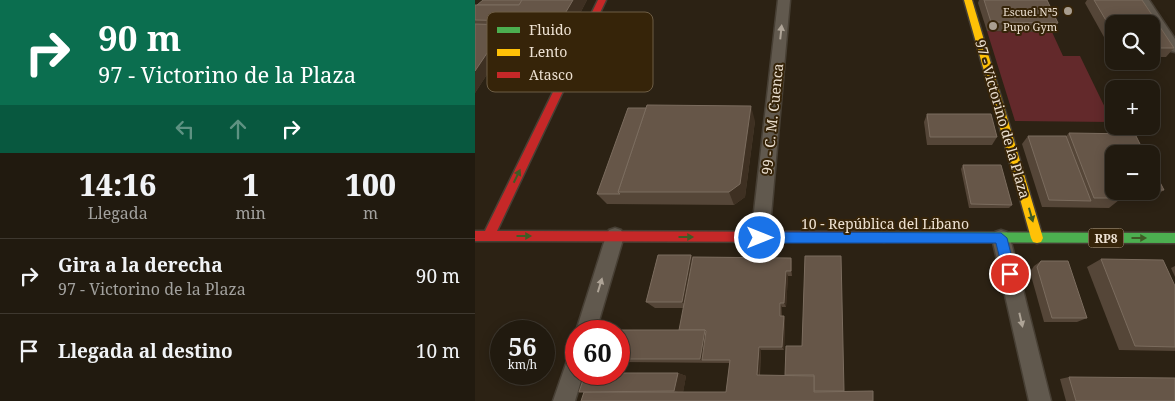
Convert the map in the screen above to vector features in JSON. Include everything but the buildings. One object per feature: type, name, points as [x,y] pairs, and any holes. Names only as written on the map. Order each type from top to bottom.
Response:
[{"type":"street","points":[[596,12],[602,0]]},
{"type":"street","name":"99 - C. M. Cuenca","points":[[760,238],[784,0]]},
{"type":"street","name":"97 - Victorino de la Plaza","points":[[968,0],[1037,238]]},
{"type":"street","points":[[1143,0],[1175,48]]},
{"type":"street","points":[[488,236],[558,92]]},
{"type":"street","name":"10 - República del Líbano","points":[[475,236],[1175,238]]},
{"type":"street","points":[[589,320],[615,236]]},
{"type":"street","points":[[1001,238],[1040,401]]},
{"type":"street","points":[[564,401],[569,385]]},
{"type":"shaded area","points":[[987,31],[1052,32],[1063,56],[1080,56],[1105,108],[1105,122],[1015,121]]},
{"type":"traffic: fast","points":[[884,237],[1175,238]]},
{"type":"traffic: slow","points":[[968,0],[1037,238]]},
{"type":"traffic: jam","points":[[596,12],[602,0]]},
{"type":"traffic: jam","points":[[488,236],[558,92]]},
{"type":"traffic: jam","points":[[475,236],[884,237]]},
{"type":"place","name":"Escuel Nª5","points":[[1068,11]]},
{"type":"place","name":"Pupo Gym","points":[[993,26]]},
{"type":"route","points":[[760,238],[1001,238],[1010,274]]}]
